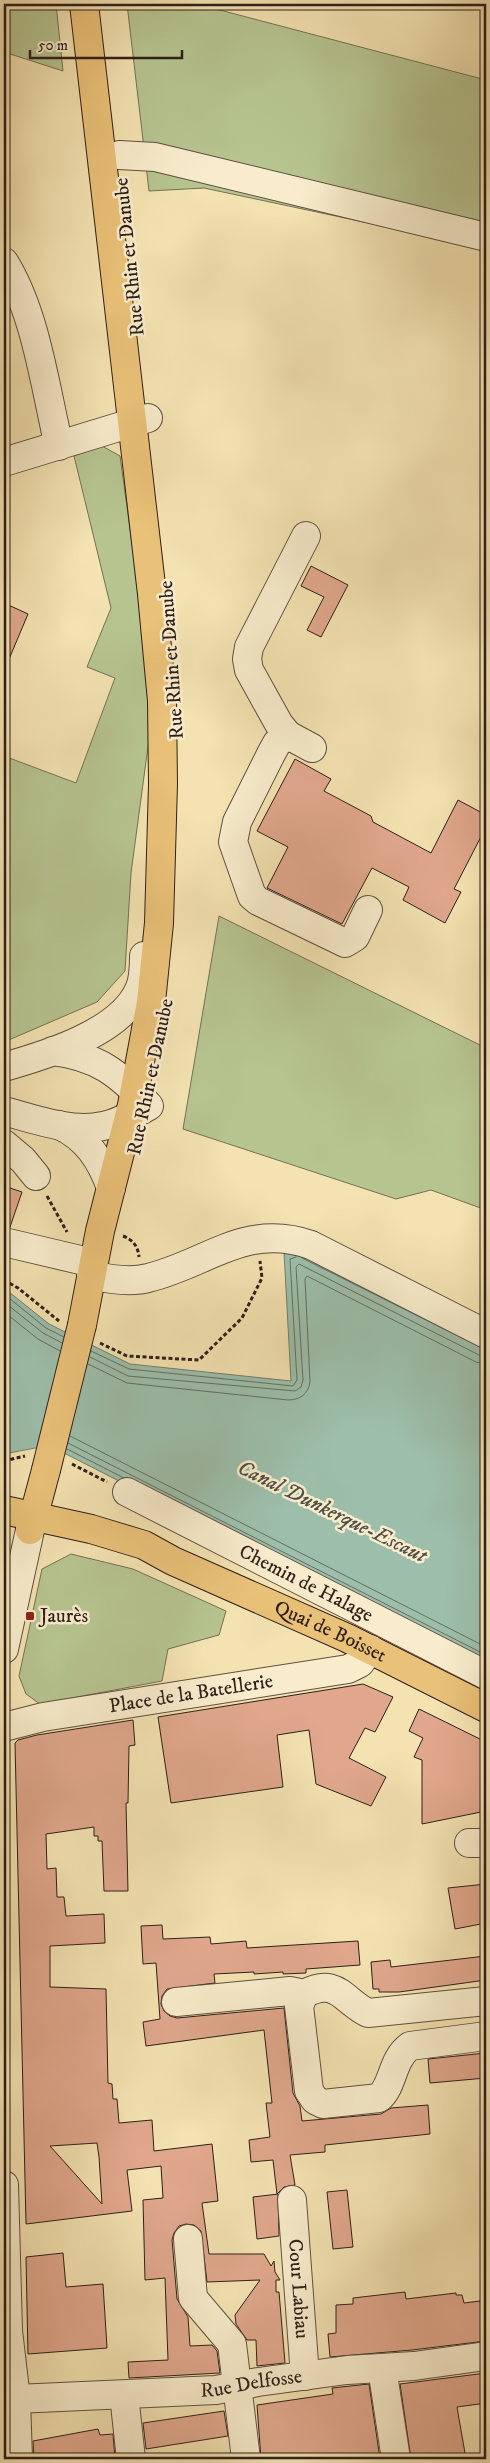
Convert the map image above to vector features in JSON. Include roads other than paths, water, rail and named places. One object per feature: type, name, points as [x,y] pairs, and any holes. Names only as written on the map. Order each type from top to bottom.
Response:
[{"type":"main road","name":"Rue Rhin et Danube","points":[[32,1523],[82,1324],[88,1268],[138,1104],[164,1032],[178,886],[178,746],[175,658],[140,420],[84,4]]},
{"type":"main road","name":"Rue Rhin et Danube","points":[[88,1268],[113,1234],[138,1104],[155,973],[162,872],[162,701],[118,155],[102,4]]},
{"type":"main road","points":[[4,1510],[32,1523]]},
{"type":"main road","points":[[4,1525],[32,1523]]},
{"type":"main road","name":"Quai de Boisset","points":[[32,1523],[130,1540],[150,1548],[173,1561],[370,1649],[486,1708]]},
{"type":"street","points":[[118,155],[155,157],[486,237]]},
{"type":"street","points":[[4,262],[12,276],[31,326],[59,446]]},
{"type":"street","points":[[4,462],[140,420]]},
{"type":"street","points":[[306,536],[249,647],[247,659],[250,670],[279,724],[288,734],[312,748]]},
{"type":"street","points":[[288,734],[277,743],[236,822],[233,842],[252,896],[258,901],[345,943],[355,937],[368,910]]},
{"type":"street","points":[[4,1067],[53,1051],[100,1030],[121,1014],[136,997],[143,979],[149,917],[162,872]]},
{"type":"street","points":[[4,1111],[58,1124],[92,1127],[108,1125],[138,1104],[116,1074],[98,1062],[77,1054],[53,1051]]},
{"type":"street","points":[[58,1124],[80,1138],[95,1154],[112,1188]]},
{"type":"street","points":[[4,1144],[23,1160],[36,1176]]},
{"type":"street","points":[[4,1242],[88,1268],[136,1280],[162,1274],[243,1241],[284,1238],[311,1245],[486,1334]]},
{"type":"street","name":"Chemin de Halage","points":[[127,1492],[486,1675]]},
{"type":"street","points":[[4,1648],[32,1523]]},
{"type":"street","name":"Place de la Batellerie","points":[[4,1727],[43,1717],[348,1669],[360,1663],[370,1649]]},
{"type":"street","points":[[176,2002],[290,1991],[304,1994],[320,1988],[335,1989],[368,2013],[486,2001]]},
{"type":"street","points":[[304,1994],[299,2006],[309,2091],[315,2100],[323,2104],[379,2098],[384,2094],[398,2060],[410,2046],[486,2036]]},
{"type":"street","points":[[4,2185],[8,2331],[7,2364],[16,2399],[18,2459]]},
{"type":"street","name":"Cour Labiau","points":[[292,2200],[305,2376]]},
{"type":"street","points":[[188,2239],[193,2298],[232,2344],[246,2459]]},
{"type":"street","name":"Rue Delfosse","points":[[16,2399],[216,2390],[305,2376],[486,2356]]},
{"type":"street","points":[[382,2368],[396,2459]]},
{"type":"street","points":[[124,2395],[131,2459]]},
{"type":"water","name":"Canal Dunkerque-Escaut","points":[[284,1252],[301,1252],[486,1346],[486,1668],[66,1454],[35,1448],[4,1454],[4,1288],[49,1324],[130,1364],[291,1381]]},
{"type":"place","name":"Jaurès","points":[[30,1616]]}]
